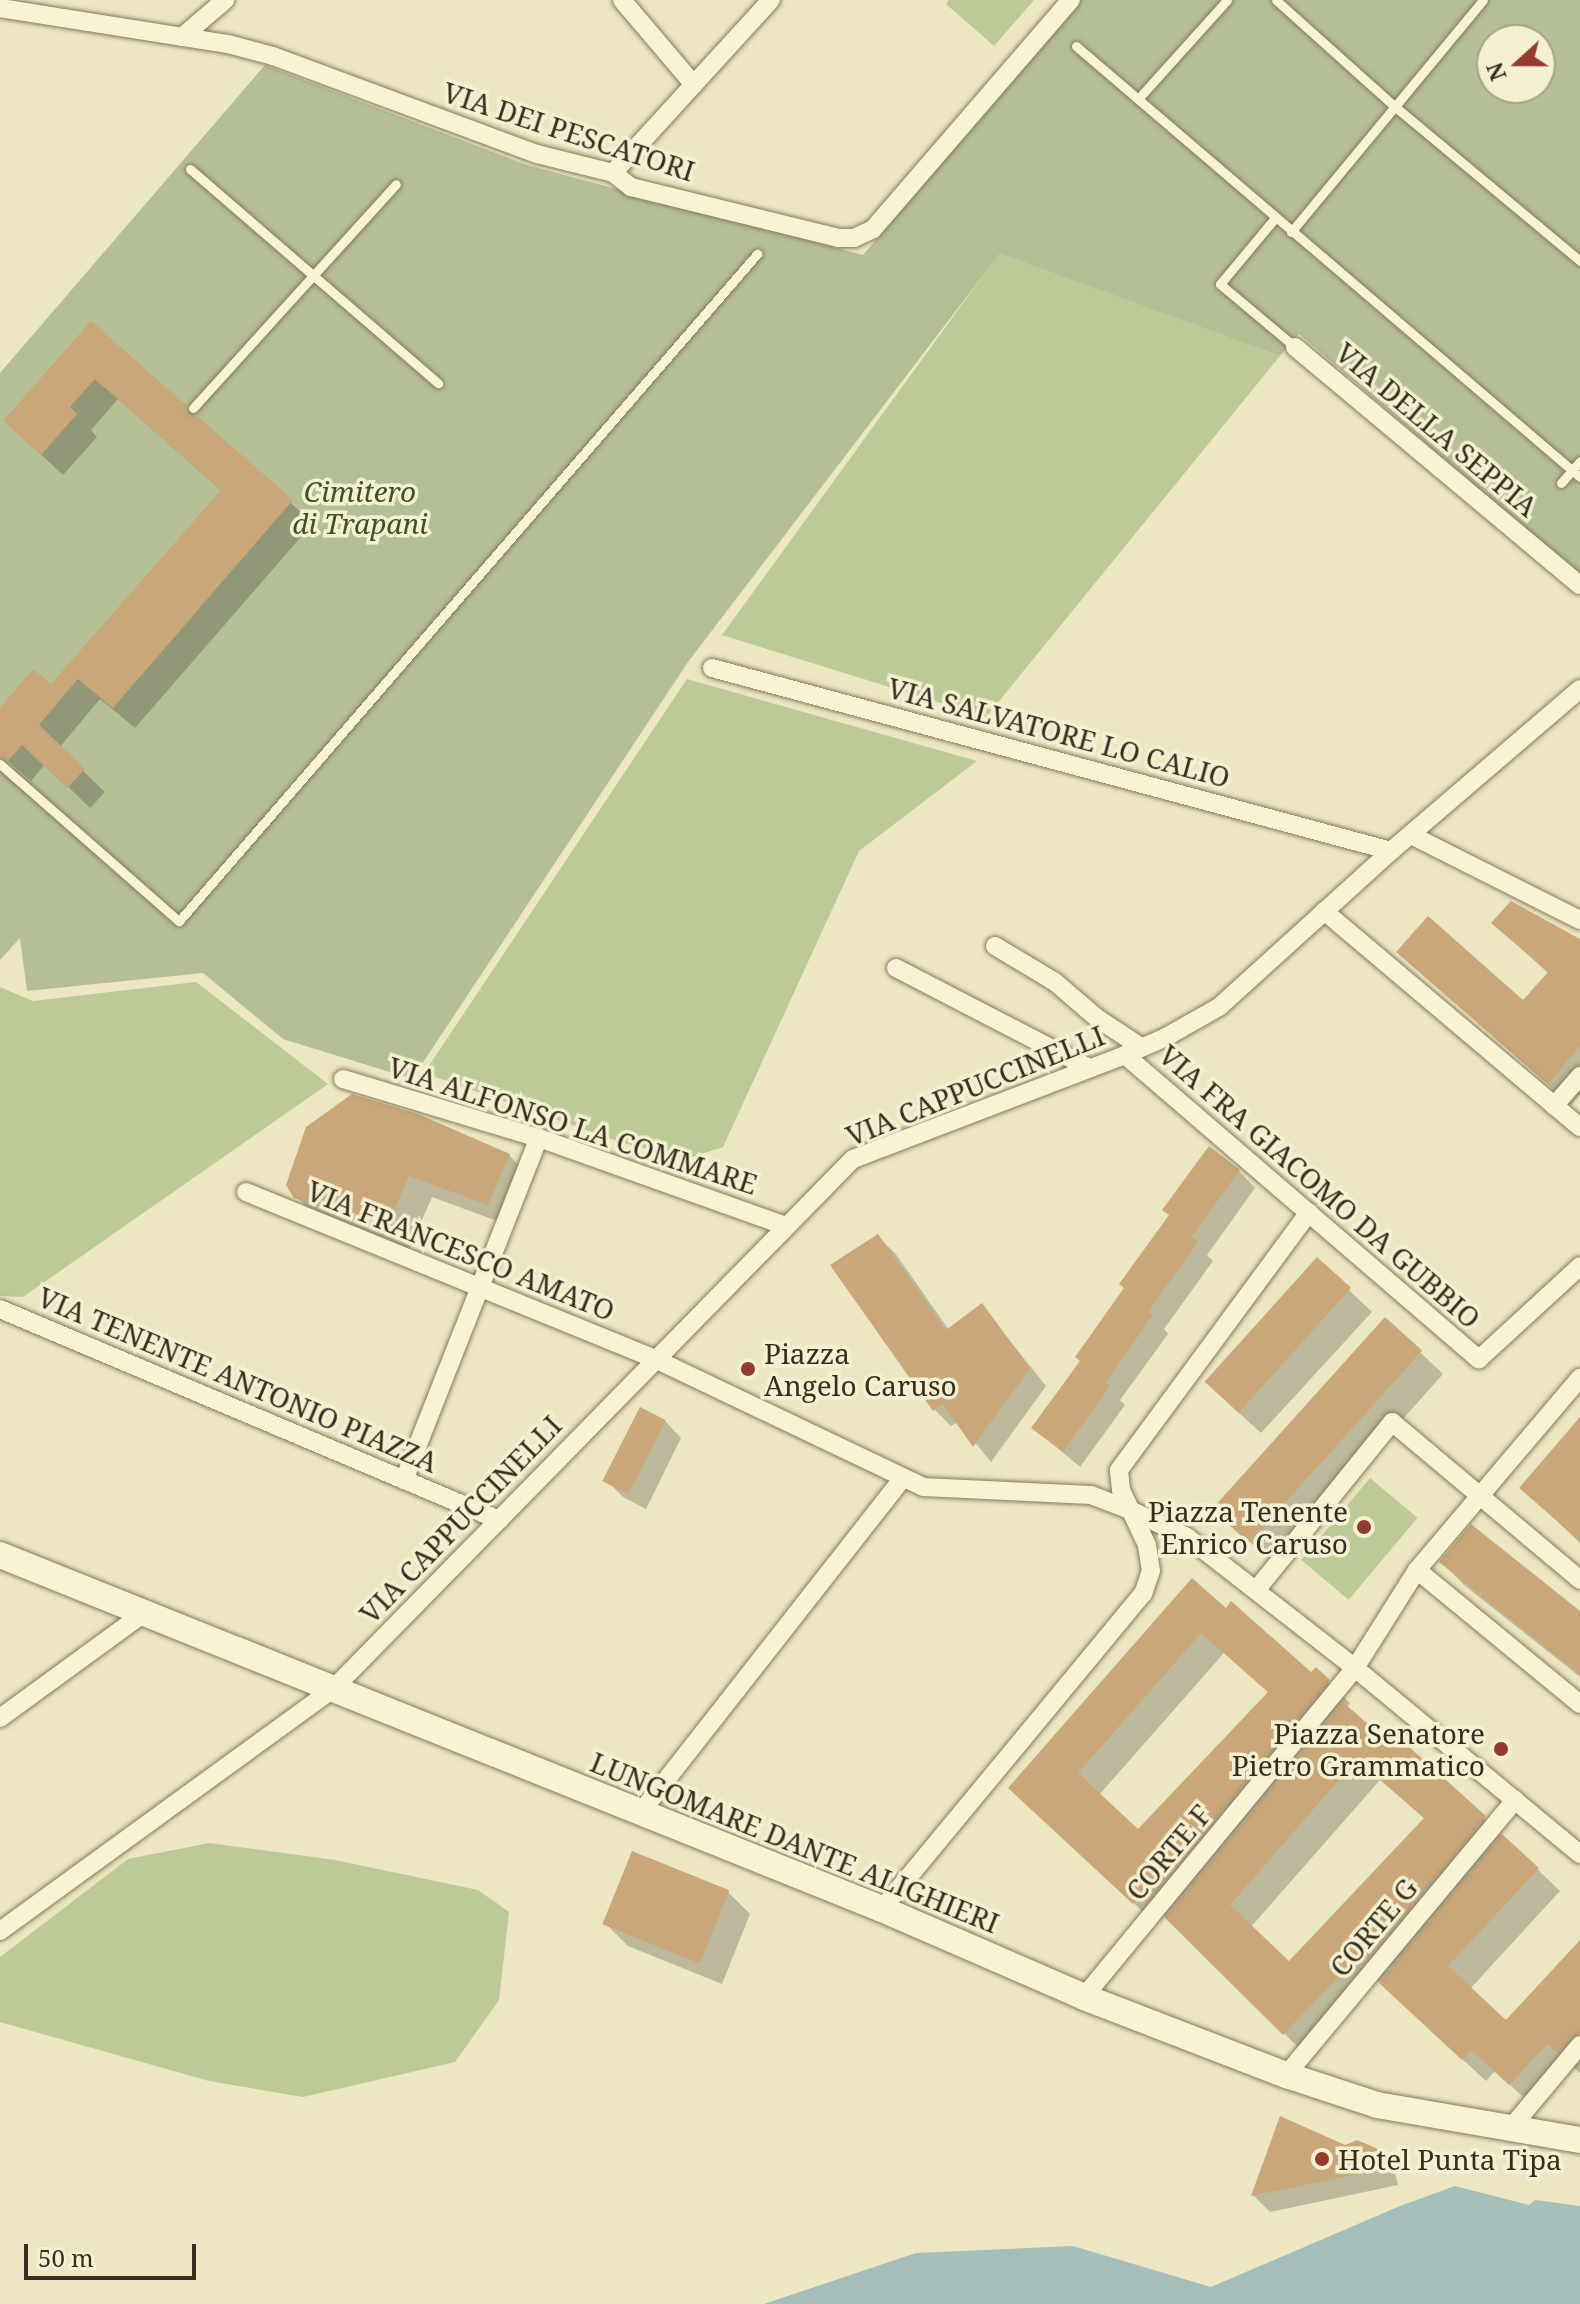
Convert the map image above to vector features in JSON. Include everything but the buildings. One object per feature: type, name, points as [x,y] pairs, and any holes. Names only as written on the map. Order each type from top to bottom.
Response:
[{"type":"main road","name":"LUNGOMARE DANTE ALIGHIERI","points":[[0,1555],[882,1909],[1084,1997],[1286,2075],[1377,2105],[1580,2140]]},
{"type":"street","points":[[182,37],[225,0]]},
{"type":"street","points":[[622,0],[694,85]]},
{"type":"street","points":[[613,173],[771,0]]},
{"type":"street","name":"VIA DEI PESCATORI","points":[[0,8],[182,37],[273,56],[537,154],[613,173],[631,187],[838,238],[854,238],[873,229],[1071,0]]},
{"type":"street","name":"VIA DELLA SEPPIA","points":[[1295,347],[1580,585]]},
{"type":"street","name":"VIA SALVATORE LO CALIO","points":[[712,668],[1391,851]]},
{"type":"street","name":"VIA CAPPUCCINELLI","points":[[0,1931],[333,1689],[853,1159],[1133,1051],[1219,1007],[1391,851],[1580,689]]},
{"type":"street","points":[[1411,835],[1580,920]]},
{"type":"street","points":[[1324,911],[1580,1127]]},
{"type":"street","name":"VIA FRA GIACOMO DA GUBBIO","points":[[995,946],[1055,982],[1309,1212],[1479,1359],[1580,1266]]},
{"type":"street","points":[[896,968],[1089,1068]]},
{"type":"street","points":[[1554,1106],[1580,1076]]},
{"type":"street","name":"VIA ALFONSO LA COMMARE","points":[[343,1079],[539,1138],[786,1226]]},
{"type":"street","points":[[404,1480],[539,1138]]},
{"type":"street","name":"VIA FRANCESCO AMATO","points":[[246,1192],[655,1359],[902,1479]]},
{"type":"street","points":[[882,1909],[1143,1594],[1151,1571],[1147,1545],[1130,1510],[1119,1470],[1309,1212]]},
{"type":"street","name":"VIA TENENTE ANTONIO PIAZZA","points":[[0,1309],[499,1520]]},
{"type":"street","name":"CORTE F","points":[[1084,1997],[1355,1668],[1417,1570],[1580,1378]]},
{"type":"street","points":[[1257,1589],[1392,1422],[1580,1580]]},
{"type":"street","points":[[641,1812],[902,1479],[923,1487],[1091,1495],[1187,1537],[1355,1668],[1580,1854]]},
{"type":"street","points":[[1417,1570],[1580,1704]]},
{"type":"street","points":[[0,1718],[144,1613]]},
{"type":"street","name":"CORTE G","points":[[1286,2075],[1515,1800]]},
{"type":"street","points":[[1509,2130],[1580,2045]]},
{"type":"lane","points":[[1138,99],[1227,0]]},
{"type":"lane","points":[[1276,0],[1393,105],[1580,261]]},
{"type":"lane","points":[[1291,232],[1483,0]]},
{"type":"lane","points":[[1076,46],[1291,232],[1422,339],[1576,474]]},
{"type":"lane","points":[[190,169],[438,383]]},
{"type":"lane","points":[[193,408],[396,184]]},
{"type":"lane","points":[[1275,218],[1220,284],[1295,347]]},
{"type":"lane","points":[[0,764],[179,921],[757,254]]},
{"type":"lane","points":[[1561,483],[1576,474],[1580,461]]},
{"type":"green space","points":[[949,0],[1034,0],[994,46],[946,4]]},
{"type":"green space","name":"Cimitero di Trapani","points":[[1081,0],[1580,0],[1580,576],[1299,334],[1280,356],[1000,253],[688,662],[412,1079],[283,1039],[203,973],[27,991],[20,938],[0,960],[0,373],[265,65],[527,165],[863,255]]},
{"type":"green space","points":[[1000,252],[1280,356],[986,717],[722,635]]},
{"type":"green space","points":[[687,679],[977,761],[859,851],[723,1147],[686,1159],[620,1142],[424,1073]]},
{"type":"green space","points":[[196,982],[328,1084],[23,1297],[0,1296],[0,987],[33,1001]]},
{"type":"green space","points":[[1370,1478],[1417,1518],[1349,1600],[1301,1560]]},
{"type":"green space","points":[[209,1843],[335,1860],[478,1890],[509,1912],[499,2000],[455,2062],[303,2097],[209,2081],[0,2022],[0,1957],[128,1859]]},
{"type":"water","points":[[1455,2186],[1529,2205],[1535,2200],[1580,2206],[1580,2304],[764,2304],[916,2253],[1073,2246],[1211,2287],[1400,2206]]},
{"type":"place","name":"Piazza Angelo Caruso","points":[[748,1369]]},
{"type":"place","name":"Piazza Tenente Enrico Caruso","points":[[1364,1527]]},
{"type":"place","name":"Piazza Senatore Pietro Grammatico","points":[[1501,1749]]},
{"type":"place","name":"Hotel Punta Tipa","points":[[1322,2159]]}]
